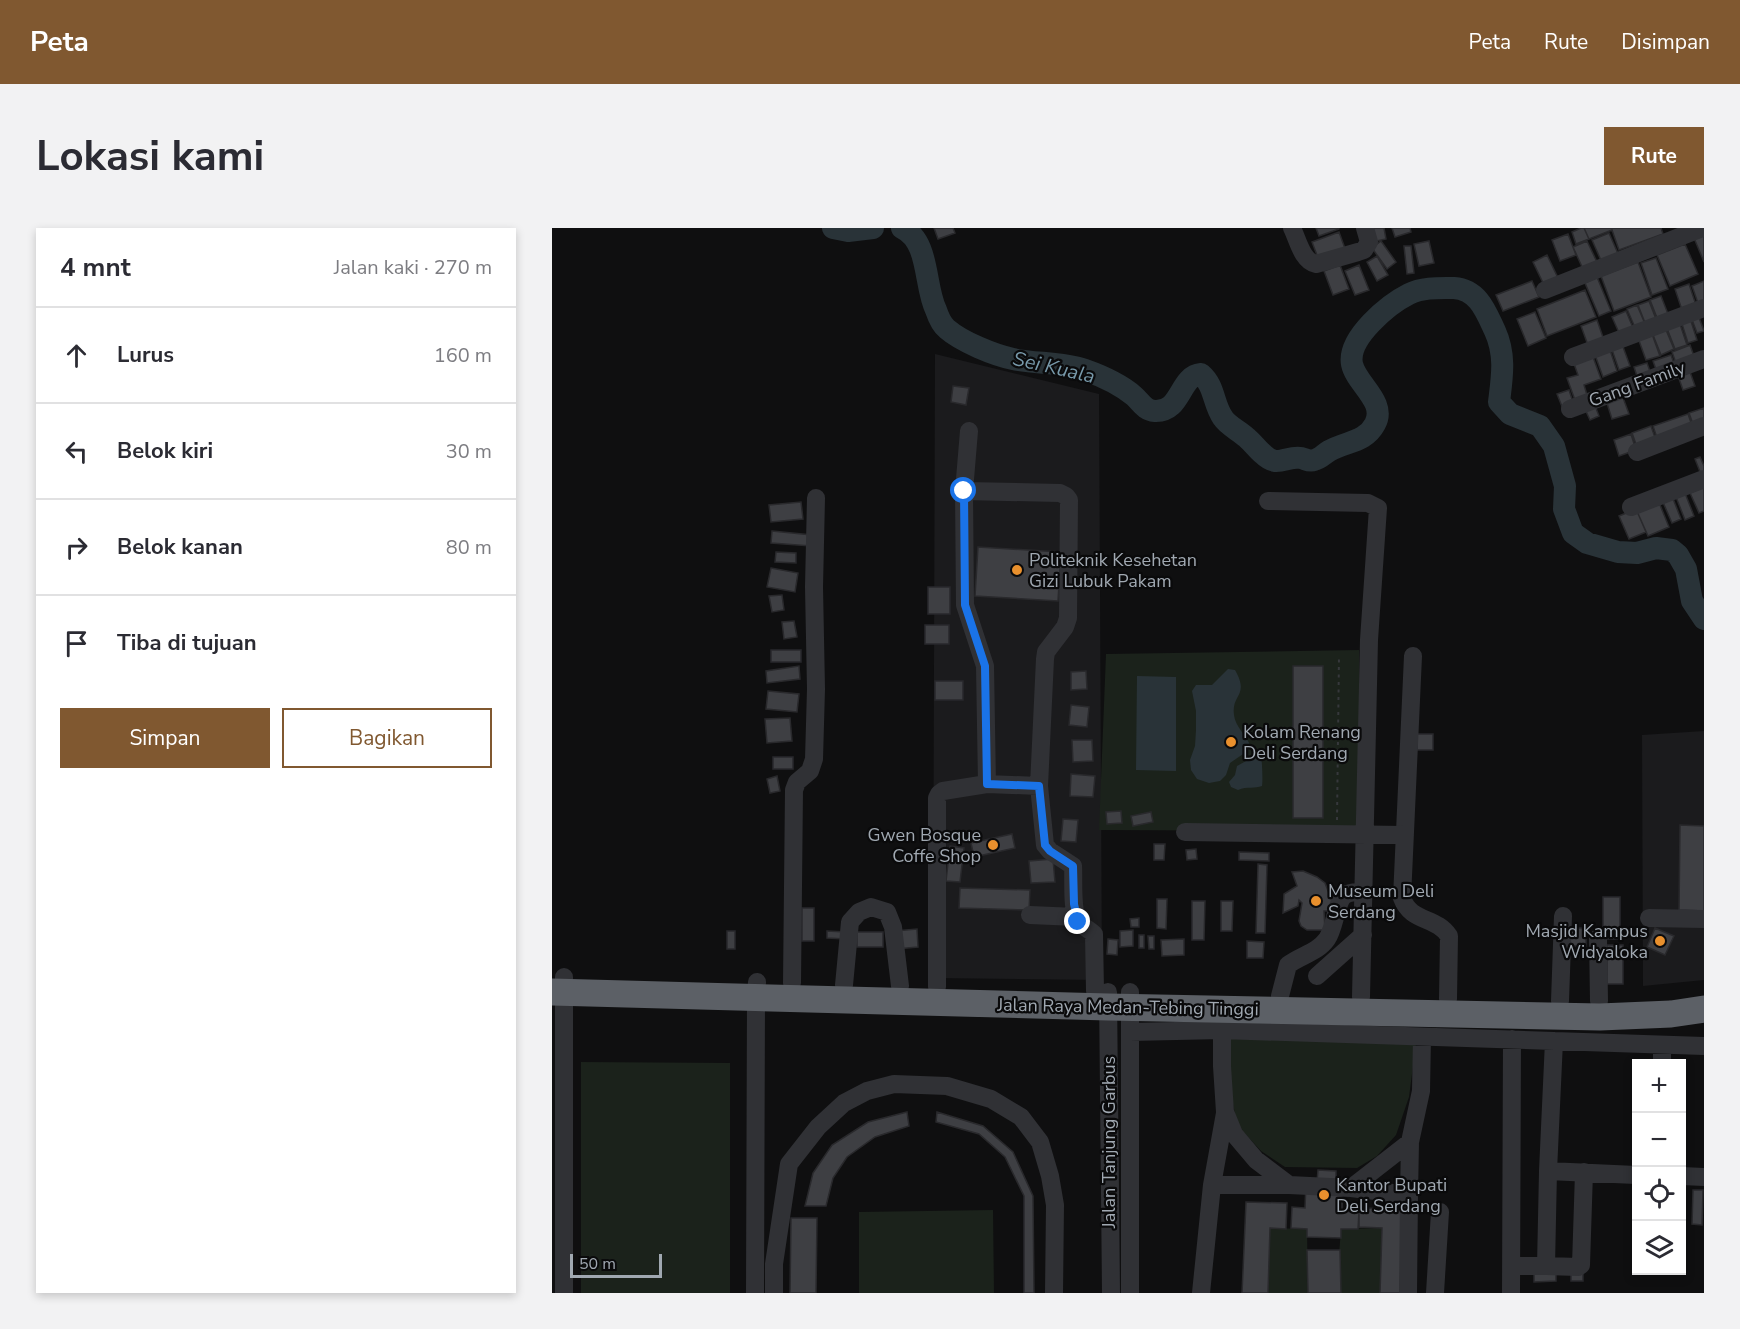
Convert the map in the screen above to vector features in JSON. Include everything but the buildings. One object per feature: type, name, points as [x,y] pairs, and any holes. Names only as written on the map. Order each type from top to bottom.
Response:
[{"type":"highway","name":"Jalan Raya Medan-Tebing Tinggi","points":[[756,990],[792,983],[937,987],[1117,1004],[1280,996],[1599,1001],[1704,994]]},
{"type":"highway","name":"Jalan Raya Medan-Tebing Tinggi","points":[[557,985],[1117,1004],[1600,1017],[1671,1014],[1704,1009]]},
{"type":"street","points":[[1293,228],[1311,264],[1322,264],[1364,250],[1369,242],[1365,228]]},
{"type":"street","points":[[1545,290],[1702,228]]},
{"type":"street","points":[[1573,357],[1704,308]]},
{"type":"street","name":"Gang Family","points":[[1570,409],[1704,359]]},
{"type":"street","points":[[1637,452],[1704,426]]},
{"type":"street","points":[[969,430],[964,491],[965,605],[985,666],[987,784]]},
{"type":"street","points":[[1631,507],[1704,479]]},
{"type":"street","points":[[964,491],[1060,493],[1069,500],[1069,608],[1065,627],[1046,652],[1045,659],[1039,786],[1042,838],[1050,851],[1073,866],[1076,917],[1078,922],[1094,934],[1117,1004],[1222,1030],[1704,1046]]},
{"type":"street","points":[[792,983],[794,790],[797,783],[810,771],[814,759],[816,498]]},
{"type":"street","points":[[1268,501],[1368,503],[1378,508],[1369,640],[1361,998]]},
{"type":"street","points":[[1413,656],[1402,898],[1406,908],[1444,929],[1449,936],[1449,999]]},
{"type":"street","points":[[937,987],[937,798],[939,794],[943,790],[987,784],[1039,786]]},
{"type":"street","points":[[1185,832],[1405,835]]},
{"type":"street","points":[[1280,996],[1288,965],[1316,951],[1327,938],[1334,924],[1340,900],[1346,894],[1364,891]]},
{"type":"street","points":[[844,985],[850,922],[860,912],[871,908],[887,912],[893,927],[900,986]]},
{"type":"street","points":[[1030,915],[1076,917]]},
{"type":"street","points":[[1560,1001],[1563,916]]},
{"type":"street","points":[[1649,918],[1704,919]]},
{"type":"street","points":[[1317,976],[1362,935]]},
{"type":"street","points":[[1598,938],[1599,1001]]},
{"type":"street","points":[[557,985],[564,1293]]},
{"type":"street","points":[[755,1293],[756,990]]},
{"type":"street","name":"Jalan Tanjung Garbus","points":[[1111,1293],[1117,1004]]},
{"type":"street","name":"Jalan Tanjung Garbus","points":[[1117,1004],[1130,1293]]},
{"type":"street","points":[[1222,1030],[1226,1112],[1233,1134],[1256,1160],[1289,1185]]},
{"type":"street","points":[[1408,1293],[1410,1142],[1421,1091],[1422,1037]]},
{"type":"street","points":[[1511,1293],[1512,1039]]},
{"type":"street","points":[[1546,1266],[1554,1041]]},
{"type":"street","points":[[1662,1045],[1662,1059]]},
{"type":"street","points":[[774,1293],[774,1264],[789,1164],[818,1127],[844,1103],[867,1091],[894,1084],[947,1086],[991,1099],[1021,1117],[1040,1142],[1050,1176],[1055,1205],[1054,1293]]},
{"type":"street","points":[[1201,1293],[1212,1185],[1226,1112]]},
{"type":"street","points":[[1351,1188],[1410,1142]]},
{"type":"street","points":[[1548,1171],[1632,1175]]},
{"type":"street","points":[[1511,1266],[1578,1267],[1581,1265],[1584,1172]]},
{"type":"street","points":[[1686,1176],[1704,1177]]},
{"type":"street","points":[[1212,1185],[1351,1188],[1409,1195]]},
{"type":"street","points":[[1435,1293],[1440,1212]]},
{"type":"path","points":[[1337,835],[1339,656]]},
{"type":"shaded area","name":"Politeknik Kesehetan Gizi Lubuk Pakam","points":[[935,354],[1099,394],[1102,980],[933,978]]},
{"type":"shaded area","name":"Kolam Renang Deli Serdang","points":[[1359,650],[1359,831],[1099,830],[1106,654]]},
{"type":"shaded area","points":[[1228,669],[1235,670],[1241,685],[1234,715],[1236,723],[1250,745],[1246,752],[1230,763],[1226,775],[1220,781],[1209,783],[1197,779],[1191,770],[1190,760],[1195,746],[1196,730],[1196,711],[1192,691],[1196,685],[1212,685]]},
{"type":"shaded area","points":[[1137,676],[1176,677],[1176,771],[1136,770]]},
{"type":"shaded area","points":[[1704,731],[1704,980],[1643,986],[1642,735]]},
{"type":"shaded area","points":[[1255,756],[1261,756],[1262,786],[1238,790],[1231,787],[1229,782],[1235,775],[1237,766]]},
{"type":"shaded area","points":[[1228,1036],[1416,1043],[1409,1097],[1396,1135],[1377,1156],[1357,1168],[1285,1167],[1261,1151],[1237,1125],[1229,1083]]},
{"type":"shaded area","points":[[581,1062],[730,1063],[730,1293],[581,1293]]},
{"type":"shaded area","points":[[993,1210],[994,1293],[859,1293],[859,1212]]},
{"type":"shaded area","points":[[1270,1228],[1307,1229],[1308,1293],[1268,1293]]},
{"type":"shaded area","points":[[1382,1228],[1380,1293],[1336,1293],[1341,1229]]},
{"type":"waterway","name":"Sei Kuala","points":[[833,228],[848,231],[873,228]]},
{"type":"waterway","name":"Sei Kuala","points":[[902,228],[911,234],[922,253],[932,300],[940,320],[947,329],[961,339],[1005,357],[1076,367],[1091,372],[1123,388],[1145,407],[1155,411],[1164,410],[1170,406],[1188,381],[1201,374],[1209,384],[1225,421],[1244,435],[1265,456],[1275,461],[1291,458],[1311,461],[1361,438],[1371,430],[1378,416],[1377,408],[1355,371],[1352,354],[1363,333],[1381,314],[1409,294],[1420,290],[1454,288],[1470,293],[1476,297],[1485,310],[1501,349],[1499,402],[1510,414],[1540,426],[1554,446],[1565,486],[1564,509],[1573,533],[1587,543],[1618,552],[1637,553],[1656,548],[1672,550],[1678,555],[1686,569],[1692,601],[1704,619]]},
{"type":"place","name":"Politeknik Kesehetan Gizi Lubuk Pakam","points":[[1017,570]]},
{"type":"place","name":"Kolam Renang Deli Serdang","points":[[1231,742]]},
{"type":"place","name":"Gwen Bosque Coffe Shop","points":[[993,845]]},
{"type":"place","name":"Museum Deli Serdang","points":[[1316,901]]},
{"type":"place","name":"Masjid Kampus Widyaloka","points":[[1660,941]]},
{"type":"place","name":"Kantor Bupati Deli Serdang","points":[[1324,1195]]},
{"type":"route","points":[[964,491],[965,605],[985,666],[987,784],[1039,786],[1042,838],[1050,851],[1073,866],[1074,904],[1078,922]]}]
